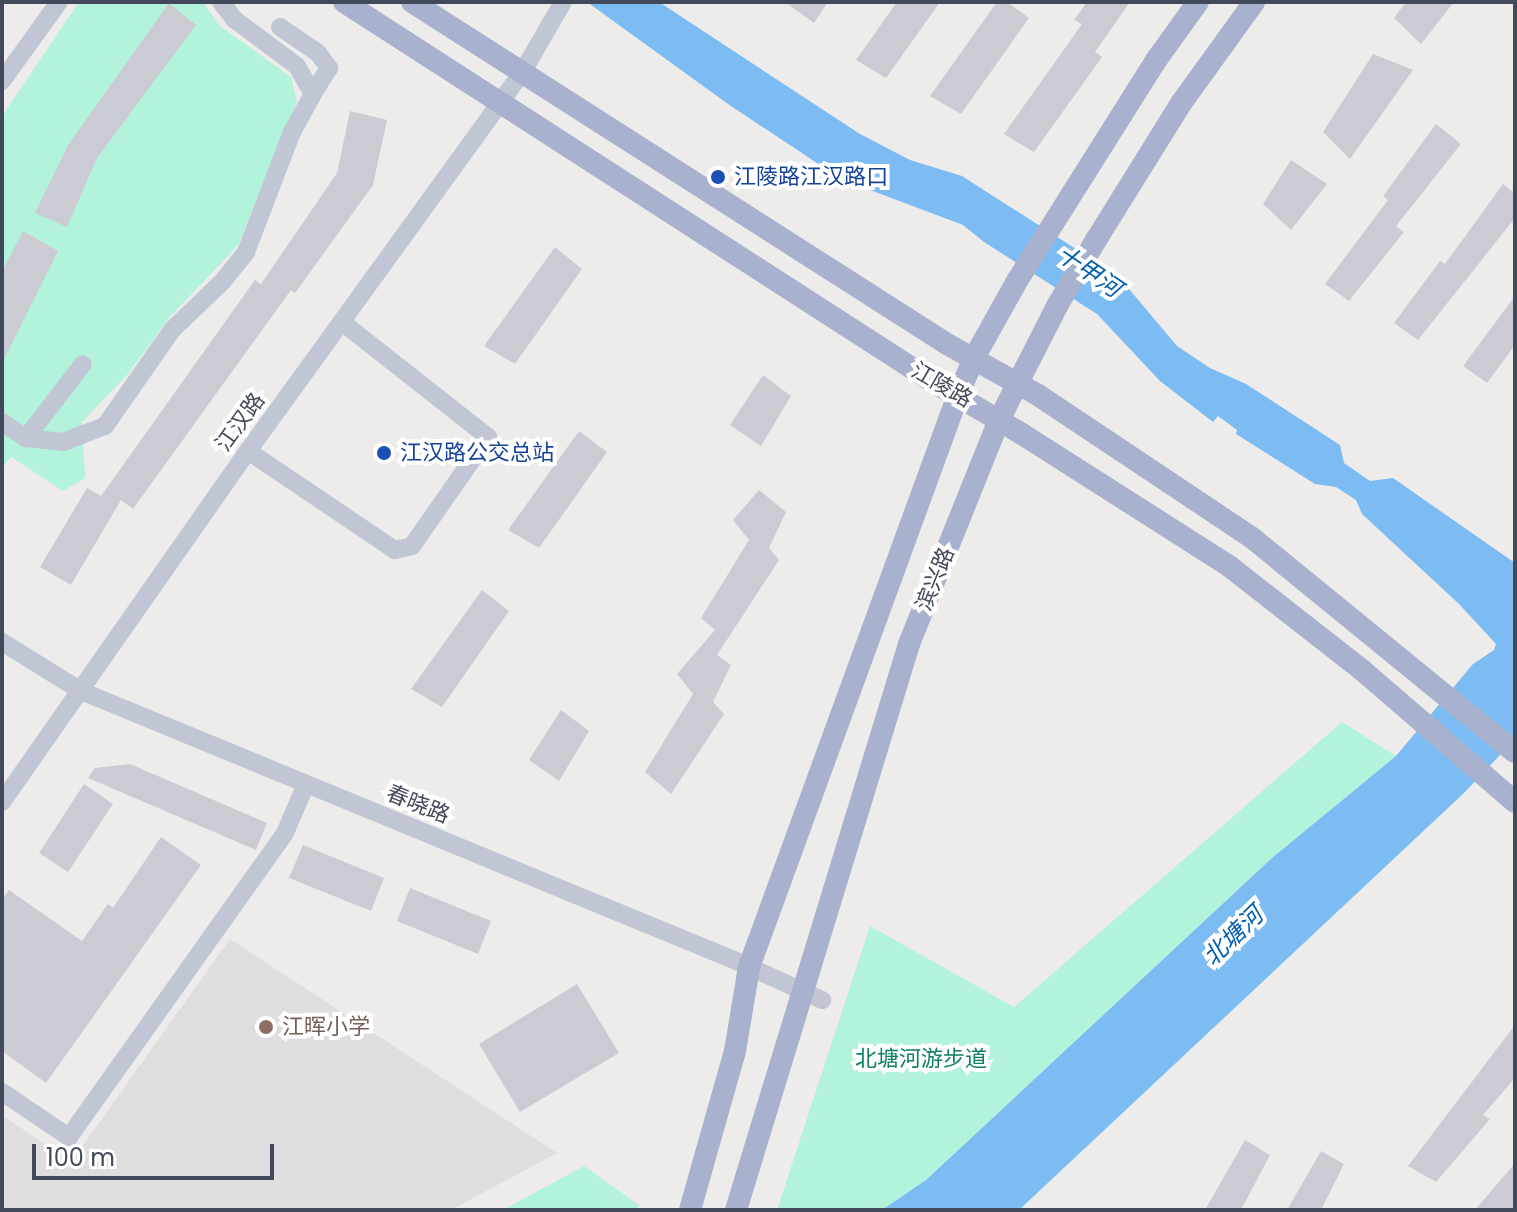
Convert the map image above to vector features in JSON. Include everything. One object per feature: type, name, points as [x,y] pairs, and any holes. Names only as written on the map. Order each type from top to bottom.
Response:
[{"type":"main road","name":"江陵路","points":[[344,2],[1229,566],[1362,670],[1515,802]]},
{"type":"main road","name":"江陵路","points":[[412,2],[1251,537],[1388,645],[1515,752]]},
{"type":"main road","name":"滨兴路","points":[[690,1210],[735,1051],[749,967],[958,395],[974,358],[1017,281],[1157,59],[1198,2]]},
{"type":"main road","name":"滨兴路","points":[[736,1210],[777,1066],[909,644],[999,420],[1057,306],[1096,240],[1182,102],[1254,2]]},
{"type":"street","points":[[2,81],[59,2]]},
{"type":"street","points":[[221,2],[235,20],[297,66],[313,94]]},
{"type":"street","name":"江汉路","points":[[2,802],[248,451],[501,103],[560,8]]},
{"type":"street","points":[[2,422],[26,438],[63,442],[105,426],[172,330],[222,282],[246,252],[292,132],[329,68],[318,53],[280,27]]},
{"type":"street","points":[[248,451],[395,550],[412,546],[488,437],[342,322]]},
{"type":"street","points":[[26,438],[83,364]]},
{"type":"street","name":"春晓路","points":[[2,642],[81,691],[822,1000]]},
{"type":"street","points":[[2,1092],[69,1137],[285,833],[306,784]]},
{"type":"shaded area","name":"江晖小学","points":[[230,939],[557,1153],[451,1210],[2,1210],[2,1115],[71,1162]]},
{"type":"green space","points":[[79,2],[203,2],[220,26],[291,77],[297,102],[238,245],[169,318],[127,375],[82,422],[85,478],[63,491],[11,457],[2,468],[2,116]]},
{"type":"green space","name":"北塘河游步道","points":[[1342,722],[1396,756],[1272,858],[926,1180],[882,1210],[777,1210],[870,926],[1014,1007]]},
{"type":"green space","points":[[584,1166],[639,1205],[638,1210],[503,1210]]},
{"type":"water","points":[[587,2],[659,2],[860,134],[910,160],[962,176],[1118,276],[1177,346],[1210,368],[1246,384],[1340,445],[1344,463],[1370,481],[1393,478],[1515,563],[1515,739],[1464,793],[1019,1210],[882,1210],[926,1180],[1272,858],[1396,756],[1473,664],[1494,650],[1496,644],[1459,604],[1362,514],[1356,500],[1336,487],[1315,484],[1236,434],[1237,430],[1218,416],[1213,422],[1160,381],[1097,314],[984,242],[963,225],[841,179],[728,104]]},
{"type":"building","points":[[785,2],[828,2],[814,23]]},
{"type":"building","points":[[897,2],[940,2],[886,78],[856,60]]},
{"type":"building","points":[[997,2],[1007,2],[1029,18],[961,114],[930,96]]},
{"type":"building","points":[[1087,2],[1130,2],[1095,52],[1102,57],[1034,152],[1004,134],[1082,24],[1074,20]]},
{"type":"building","points":[[1406,2],[1454,2],[1421,44],[1394,18]]},
{"type":"building","points":[[169,3],[196,25],[97,158],[67,227],[35,213],[68,145]]},
{"type":"building","points":[[1373,54],[1413,70],[1350,159],[1323,132]]},
{"type":"building","points":[[350,111],[387,120],[373,185],[295,293],[291,290],[133,509],[121,500],[71,585],[40,567],[87,488],[101,496],[255,280],[261,284],[337,173]]},
{"type":"building","points":[[1436,124],[1461,144],[1396,226],[1404,232],[1349,301],[1325,284],[1388,200],[1383,196]]},
{"type":"building","points":[[1291,160],[1327,184],[1291,230],[1263,204]]},
{"type":"building","points":[[1503,184],[1515,193],[1515,218],[1418,340],[1394,323],[1440,261],[1445,264]]},
{"type":"building","points":[[23,231],[58,251],[2,363],[2,272]]},
{"type":"building","points":[[555,247],[582,269],[515,364],[484,346]]},
{"type":"building","points":[[1515,296],[1515,345],[1487,383],[1463,366]]},
{"type":"building","points":[[763,375],[791,396],[761,446],[730,425]]},
{"type":"building","points":[[579,431],[607,452],[539,548],[508,530]]},
{"type":"building","points":[[759,490],[786,512],[769,548],[779,560],[717,655],[731,665],[713,702],[724,714],[671,794],[645,772],[693,694],[677,674],[715,630],[701,618],[749,540],[733,520]]},
{"type":"building","points":[[482,590],[509,611],[442,707],[411,689]]},
{"type":"building","points":[[561,710],[589,731],[559,781],[529,760]]},
{"type":"building","points":[[130,764],[267,823],[256,850],[88,778],[95,768]]},
{"type":"building","points":[[84,784],[113,804],[68,872],[39,853]]},
{"type":"building","points":[[161,837],[201,865],[46,1083],[2,1051],[2,900],[9,890],[82,941],[108,904],[113,908]]},
{"type":"building","points":[[303,845],[384,878],[371,911],[289,878]]},
{"type":"building","points":[[410,888],[491,921],[478,954],[397,921]]},
{"type":"building","points":[[577,984],[619,1053],[520,1112],[479,1044]]},
{"type":"building","points":[[1515,1025],[1515,1078],[1483,1115],[1490,1119],[1436,1182],[1408,1166]]},
{"type":"building","points":[[1245,1140],[1270,1155],[1241,1210],[1205,1210]]},
{"type":"building","points":[[1321,1151],[1344,1164],[1321,1210],[1287,1210]]},
{"type":"building","points":[[1515,1163],[1515,1210],[1475,1210]]},
{"type":"place","name":"江陵路江汉路口","points":[[718,177]]},
{"type":"place","name":"江汉路公交总站","points":[[384,453]]},
{"type":"place","name":"江晖小学","points":[[266,1027]]},
{"type":"water label","name":"十甲河","points":[[1089,271]]},
{"type":"water label","name":"北塘河","points":[[1233,936]]}]
